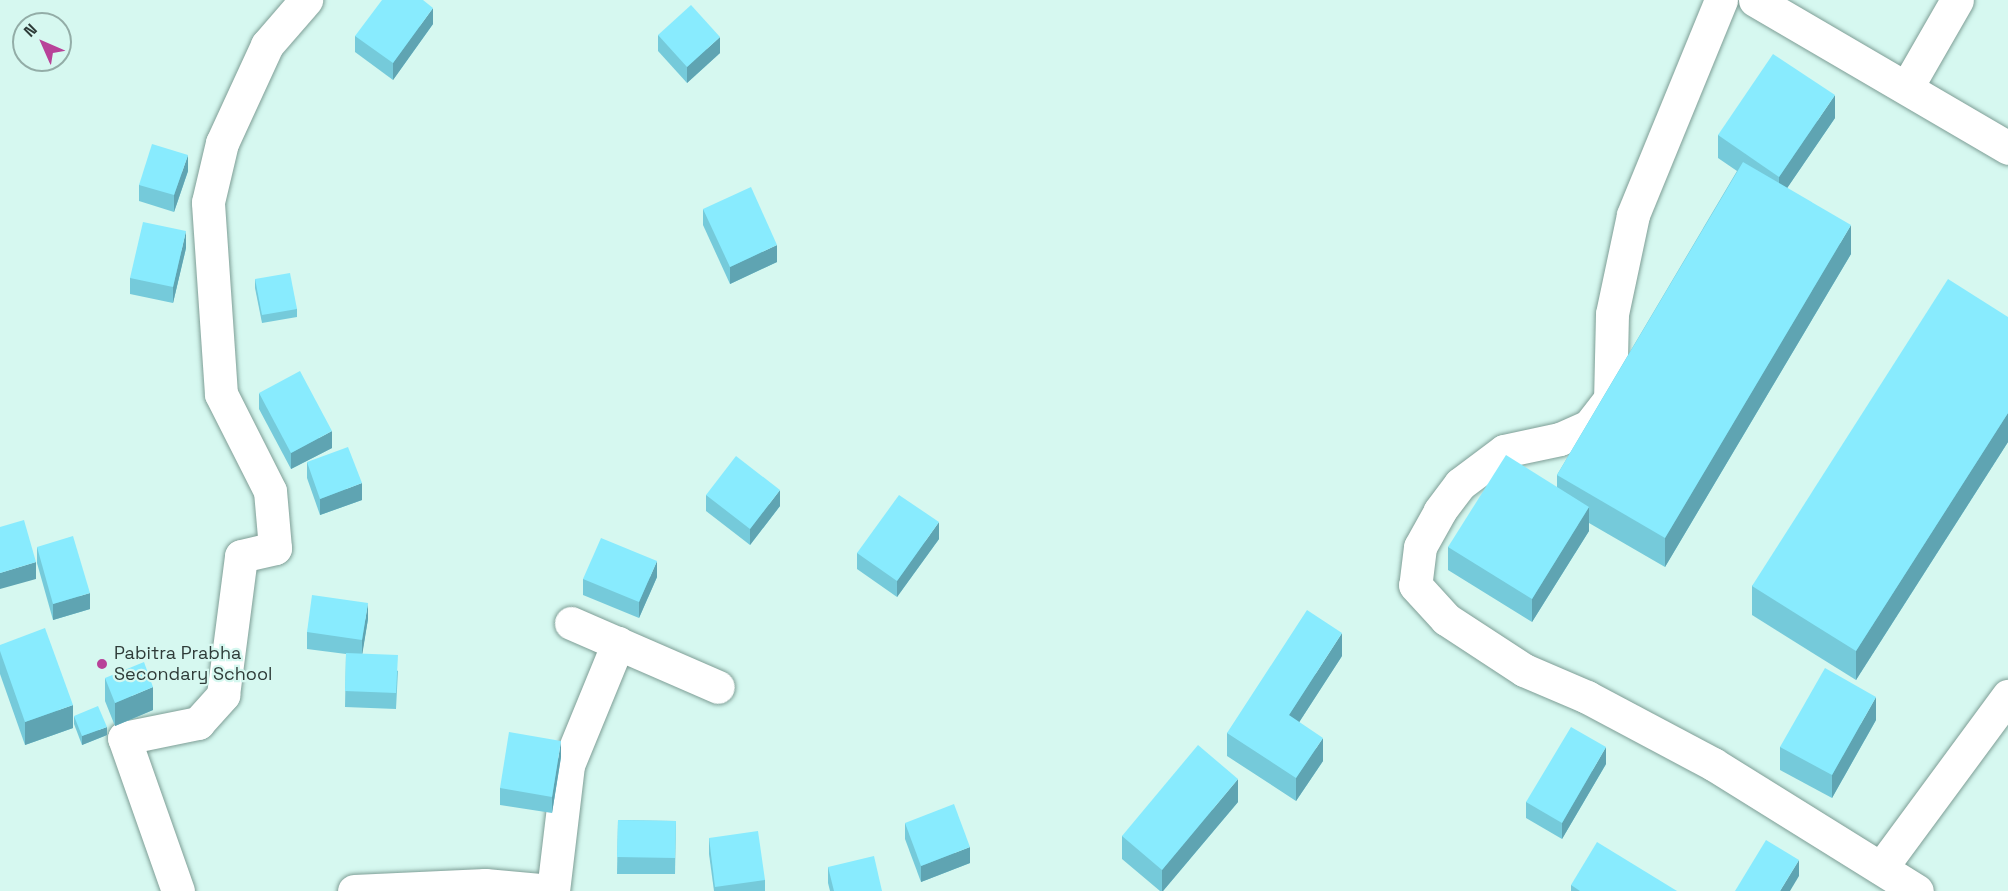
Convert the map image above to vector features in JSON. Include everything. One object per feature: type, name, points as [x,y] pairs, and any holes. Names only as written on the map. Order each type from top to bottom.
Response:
[{"type":"street","points":[[178,891],[124,738],[198,723],[223,695],[241,556],[275,548],[270,491],[221,394],[208,202],[222,144],[267,45],[306,0]]},
{"type":"street","points":[[1721,0],[1633,215],[1612,314],[1610,399],[1589,426],[1560,439],[1504,451],[1460,484],[1440,511],[1420,547],[1415,585],[1446,619],[1524,670],[1587,696],[1713,764],[1917,891]]},
{"type":"street","points":[[1755,0],[2008,148]]},
{"type":"street","points":[[1907,87],[1957,0]]},
{"type":"street","points":[[571,623],[718,687]]},
{"type":"street","points":[[354,891],[485,885],[552,891],[568,765],[618,643]]},
{"type":"street","points":[[1881,868],[2008,696]]},
{"type":"building","points":[[382,0],[423,0],[433,8],[393,63],[355,36]]},
{"type":"building","points":[[691,5],[720,37],[687,67],[658,35]]},
{"type":"building","points":[[1773,54],[1835,95],[1779,177],[1718,135]]},
{"type":"building","points":[[152,144],[188,155],[174,195],[139,185]]},
{"type":"building","points":[[1743,162],[1851,225],[1665,538],[1557,475]]},
{"type":"building","points":[[751,187],[777,245],[730,267],[703,209]]},
{"type":"building","points":[[143,222],[186,231],[173,287],[130,278]]},
{"type":"building","points":[[290,273],[297,309],[262,315],[255,279]]},
{"type":"building","points":[[1948,279],[2008,317],[2008,413],[1856,651],[1752,586]]},
{"type":"building","points":[[300,371],[332,431],[291,453],[259,393]]},
{"type":"building","points":[[348,447],[362,483],[320,499],[307,462]]},
{"type":"building","points":[[1506,455],[1589,507],[1532,599],[1448,547]]},
{"type":"building","points":[[736,456],[780,490],[750,529],[706,495]]},
{"type":"building","points":[[899,495],[939,522],[897,581],[857,553]]},
{"type":"building","points":[[24,520],[36,562],[0,573],[0,527]]},
{"type":"building","points":[[73,536],[90,593],[53,604],[37,547]]},
{"type":"building","points":[[601,538],[657,561],[639,602],[583,579]]},
{"type":"building","points":[[312,595],[368,603],[362,640],[307,632]]},
{"type":"building","points":[[1307,610],[1342,633],[1289,715],[1323,738],[1296,778],[1227,733]]},
{"type":"building","points":[[45,628],[73,705],[25,722],[0,651],[0,645]]},
{"type":"building","points":[[346,653],[398,655],[396,693],[345,691]]},
{"type":"building","points":[[144,662],[153,687],[115,703],[105,678]]},
{"type":"building","points":[[1825,668],[1876,697],[1832,775],[1780,747]]},
{"type":"building","points":[[98,706],[107,727],[82,736],[74,716]]},
{"type":"building","points":[[1571,727],[1606,747],[1562,823],[1526,802]]},
{"type":"building","points":[[509,732],[561,741],[552,797],[500,788]]},
{"type":"building","points":[[1198,745],[1238,779],[1162,870],[1122,836]]},
{"type":"building","points":[[954,804],[970,847],[921,866],[905,823]]},
{"type":"building","points":[[618,820],[676,821],[675,858],[617,857]]},
{"type":"building","points":[[758,831],[765,880],[715,887],[709,838]]},
{"type":"building","points":[[1766,840],[1799,860],[1780,891],[1735,891]]},
{"type":"building","points":[[1597,842],[1677,891],[1580,891],[1571,885]]},
{"type":"building","points":[[874,856],[882,891],[834,891],[828,867]]},
{"type":"place","name":"Pabitra Prabha Secondary School","points":[[102,664]]}]
